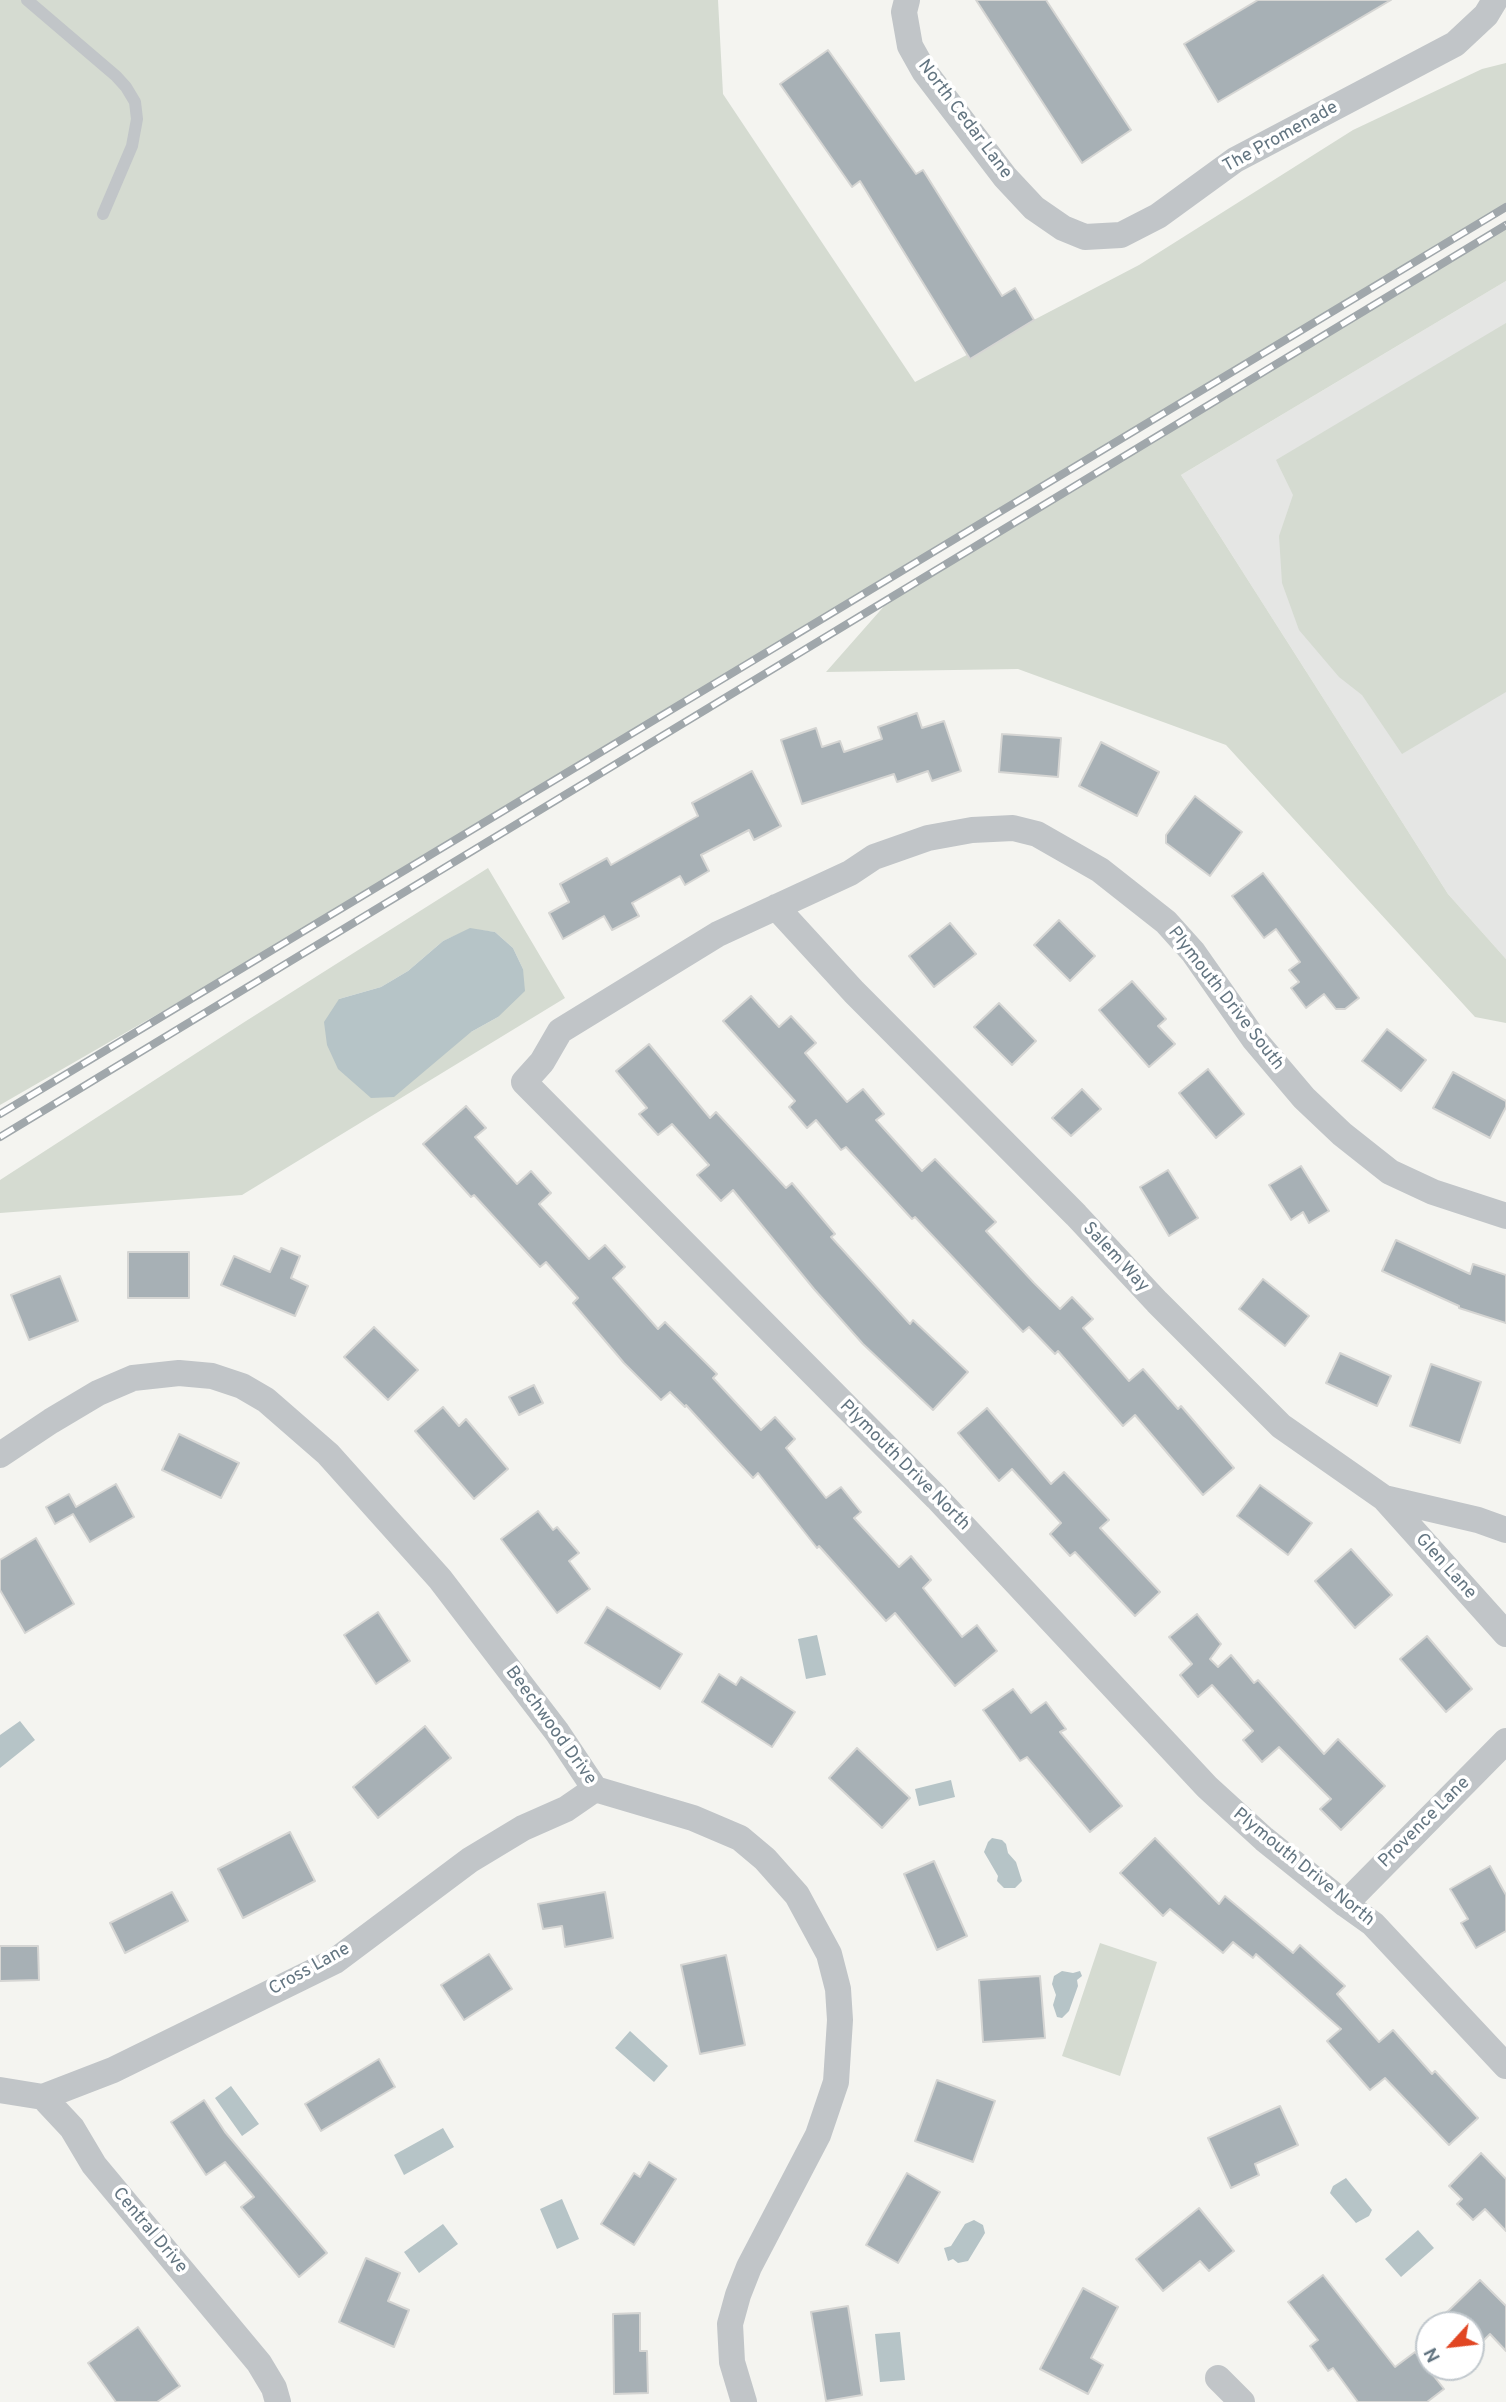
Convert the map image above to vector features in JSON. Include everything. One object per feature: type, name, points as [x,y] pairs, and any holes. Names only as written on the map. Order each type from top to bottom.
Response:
[{"type":"street","name":"North Cedar Lane","points":[[907,0],[904,12],[910,46],[924,71],[1005,177],[1034,208],[1055,223]]},
{"type":"street","name":"The Promenade","points":[[1055,223],[1085,237],[1121,235],[1158,216],[1235,160],[1455,44],[1486,15],[1495,0]]},
{"type":"street","name":"Plymouth Drive South","points":[[776,907],[850,873],[874,857],[928,838],[972,830],[1013,828],[1037,835],[1100,870],[1166,922],[1193,951],[1254,1039],[1304,1098],[1342,1134],[1390,1172],[1433,1192],[1506,1216]]},
{"type":"street","name":"Salem Way","points":[[776,907],[854,992],[1281,1426],[1384,1498],[1478,1520],[1506,1530]]},
{"type":"street","name":"Plymouth Drive North","points":[[776,907],[718,934],[560,1031],[542,1062],[524,1082],[937,1498],[1207,1787],[1264,1839],[1373,1924],[1506,2066]]},
{"type":"street","name":"Beechwood Drive","points":[[0,1455],[99,1393],[133,1378],[179,1373],[212,1377],[242,1386],[266,1400],[328,1454],[440,1578],[557,1732],[595,1789],[693,1818],[740,1838],[765,1859],[797,1895],[829,1954],[838,1989],[840,2020],[836,2082],[818,2135],[749,2267],[730,2324],[732,2362],[744,2402]]},
{"type":"street","name":"Glen Lane","points":[[1384,1498],[1506,1634]]},
{"type":"street","name":"Provence Lane","points":[[1345,1904],[1506,1741]]},
{"type":"street","name":"Cross Lane","points":[[43,2097],[113,2070],[335,1961],[470,1860],[523,1828],[566,1809],[595,1789]]},
{"type":"street","points":[[0,2090],[43,2097]]},
{"type":"street","name":"Central Drive","points":[[43,2097],[72,2128],[94,2165],[260,2363],[274,2388],[278,2402]]},
{"type":"street","points":[[1218,2378],[1242,2402]]},
{"type":"lane","points":[[27,0],[116,76],[135,102],[137,119],[132,146],[103,214]]},
{"type":"shaded area","points":[[0,0],[718,0],[723,94],[915,382],[1139,265],[1353,130],[1482,69],[1506,63],[1506,205],[342,908],[0,1105]]},
{"type":"shaded area","points":[[1506,225],[1506,281],[1181,475],[1448,894],[1506,959],[1506,1023],[1475,1017],[1226,745],[1018,669],[826,672],[893,596]]},
{"type":"shaded area","points":[[1506,281],[1506,959],[1448,894],[1181,475]]},
{"type":"shaded area","points":[[1506,323],[1506,692],[1402,754],[1362,695],[1339,677],[1299,630],[1282,583],[1279,536],[1293,495],[1276,460]]},
{"type":"shaded area","points":[[488,868],[565,998],[242,1195],[0,1213],[0,1180]],"holes":[[[470,929],[495,932],[513,948],[523,969],[498,1017],[471,1032],[339,999],[381,987],[408,971],[443,941]]]},
{"type":"shaded area","points":[[470,928],[495,932],[513,948],[523,969],[525,991],[498,1017],[471,1032],[394,1097],[371,1098],[338,1069],[327,1045],[324,1022],[339,999],[381,987],[408,971],[443,941]]},
{"type":"shaded area","points":[[817,1635],[826,1675],[806,1679],[798,1639]]},
{"type":"shaded area","points":[[20,1721],[35,1740],[0,1768],[0,1735]]},
{"type":"shaded area","points":[[951,1780],[955,1797],[919,1806],[915,1789]]},
{"type":"shaded area","points":[[992,1838],[1002,1840],[1006,1844],[1008,1853],[1016,1862],[1022,1881],[1015,1888],[1004,1888],[997,1881],[998,1876],[984,1852]]},
{"type":"shaded area","points":[[1100,1943],[1157,1962],[1120,2076],[1062,2056]]},
{"type":"shaded area","points":[[1062,1971],[1080,1971],[1082,1976],[1077,1980],[1078,1986],[1069,2011],[1062,2018],[1057,2017],[1053,2005],[1056,1995],[1052,1984],[1054,1976]]},
{"type":"shaded area","points":[[630,2031],[668,2066],[654,2082],[615,2048]]},
{"type":"shaded area","points":[[231,2086],[259,2124],[242,2136],[215,2098]]},
{"type":"shaded area","points":[[443,2128],[454,2147],[404,2175],[394,2155]]},
{"type":"shaded area","points":[[1346,2178],[1372,2210],[1369,2216],[1356,2223],[1330,2193],[1333,2186]]},
{"type":"shaded area","points":[[562,2199],[579,2239],[557,2249],[540,2209]]},
{"type":"shaded area","points":[[974,2220],[983,2225],[985,2233],[968,2261],[948,2261],[944,2248],[951,2246],[965,2224]]},
{"type":"shaded area","points":[[443,2224],[458,2244],[419,2273],[404,2252]]},
{"type":"shaded area","points":[[1418,2230],[1434,2248],[1401,2277],[1385,2259]]},
{"type":"shaded area","points":[[900,2332],[905,2380],[880,2382],[875,2334]]},
{"type":"building","points":[[976,0],[1046,0],[1131,130],[1082,163]]},
{"type":"building","points":[[1258,0],[1391,0],[1218,102],[1184,44]]},
{"type":"building","points":[[828,50],[916,174],[923,170],[1002,296],[1015,288],[1034,320],[970,359],[860,181],[852,187],[780,84]]},
{"type":"building","points":[[917,713],[922,728],[944,721],[961,771],[932,781],[928,771],[897,782],[894,774],[802,804],[781,740],[816,728],[822,747],[840,741],[844,752],[882,739],[878,727]]},
{"type":"building","points":[[1002,734],[1061,738],[1058,777],[999,772]]},
{"type":"building","points":[[1101,742],[1159,772],[1137,816],[1079,786]]},
{"type":"building","points":[[752,771],[781,826],[754,840],[749,830],[701,855],[709,871],[685,885],[680,876],[632,903],[639,916],[612,930],[604,916],[563,939],[549,913],[569,902],[560,884],[607,858],[611,865],[698,816],[692,803]]},
{"type":"building","points":[[1195,796],[1242,832],[1210,876],[1166,843],[1166,835]]},
{"type":"building","points":[[1263,873],[1359,998],[1345,1009],[1336,1009],[1324,994],[1306,1008],[1291,988],[1299,982],[1289,970],[1300,962],[1276,929],[1264,938],[1232,896]]},
{"type":"building","points":[[1059,920],[1095,956],[1070,981],[1034,945]]},
{"type":"building","points":[[950,923],[976,954],[934,987],[909,956]]},
{"type":"building","points":[[1132,981],[1166,1019],[1158,1026],[1175,1044],[1149,1067],[1099,1010]]},
{"type":"building","points":[[751,996],[779,1027],[791,1016],[816,1043],[805,1053],[847,1102],[863,1089],[884,1114],[876,1120],[922,1171],[935,1159],[996,1222],[986,1231],[1034,1283],[1060,1309],[1072,1297],[1093,1319],[1083,1328],[1129,1381],[1143,1369],[1178,1409],[1181,1406],[1234,1468],[1203,1495],[1135,1415],[1123,1426],[1058,1351],[1055,1354],[1029,1327],[1023,1332],[846,1147],[841,1150],[816,1120],[807,1128],[789,1107],[795,1101],[723,1021]]},
{"type":"building","points":[[999,1003],[1036,1041],[1012,1065],[974,1027]]},
{"type":"building","points":[[1387,1029],[1426,1060],[1401,1091],[1362,1061]]},
{"type":"building","points":[[649,1044],[710,1118],[716,1112],[786,1188],[792,1183],[835,1234],[831,1237],[910,1324],[913,1320],[968,1372],[933,1410],[863,1344],[733,1190],[721,1201],[697,1175],[709,1165],[672,1124],[658,1135],[639,1114],[647,1108],[616,1071]]},
{"type":"building","points":[[1208,1069],[1244,1114],[1216,1138],[1179,1093]]},
{"type":"building","points":[[1453,1072],[1506,1101],[1506,1107],[1490,1138],[1433,1108]]},
{"type":"building","points":[[1082,1089],[1101,1109],[1071,1136],[1052,1118]]},
{"type":"building","points":[[466,1106],[486,1128],[475,1137],[517,1184],[531,1171],[551,1193],[539,1204],[589,1259],[605,1245],[625,1267],[613,1278],[658,1329],[665,1322],[717,1374],[713,1378],[761,1430],[775,1417],[795,1439],[786,1448],[826,1498],[841,1487],[861,1512],[854,1518],[899,1567],[911,1556],[931,1580],[923,1588],[962,1637],[977,1625],[997,1651],[955,1686],[895,1613],[886,1621],[819,1546],[817,1548],[758,1473],[753,1478],[686,1405],[685,1407],[670,1392],[661,1400],[624,1363],[573,1303],[578,1298],[546,1262],[540,1267],[423,1144]]},
{"type":"building","points":[[1301,1166],[1329,1211],[1309,1223],[1303,1212],[1291,1220],[1269,1185]]},
{"type":"building","points":[[1168,1170],[1198,1218],[1169,1236],[1140,1187]]},
{"type":"building","points":[[1396,1240],[1470,1274],[1473,1264],[1506,1275],[1506,1323],[1459,1308],[1382,1271]]},
{"type":"building","points":[[281,1248],[300,1256],[291,1278],[308,1286],[295,1316],[221,1285],[234,1256],[270,1272]]},
{"type":"building","points":[[128,1252],[189,1252],[189,1298],[128,1298]]},
{"type":"building","points":[[60,1276],[78,1321],[29,1340],[11,1295]]},
{"type":"building","points":[[1263,1279],[1309,1316],[1285,1346],[1239,1309]]},
{"type":"building","points":[[374,1327],[418,1370],[388,1400],[344,1357]]},
{"type":"building","points":[[1340,1353],[1391,1376],[1377,1406],[1326,1383]]},
{"type":"building","points":[[1431,1364],[1481,1382],[1460,1443],[1410,1426]]},
{"type":"building","points":[[534,1385],[543,1403],[519,1415],[509,1397]]},
{"type":"building","points":[[443,1407],[459,1426],[466,1419],[508,1469],[474,1499],[415,1431]]},
{"type":"building","points":[[987,1408],[1051,1484],[1064,1472],[1109,1520],[1100,1528],[1160,1592],[1135,1616],[1075,1552],[1070,1556],[1050,1534],[1061,1523],[1012,1469],[999,1481],[958,1433]]},
{"type":"building","points":[[179,1434],[239,1463],[221,1498],[162,1470]]},
{"type":"building","points":[[116,1484],[134,1517],[90,1542],[73,1514],[55,1524],[46,1507],[69,1494],[76,1507]]},
{"type":"building","points":[[1260,1485],[1312,1523],[1288,1555],[1237,1516]]},
{"type":"building","points":[[538,1511],[553,1530],[557,1527],[579,1553],[569,1561],[590,1589],[557,1613],[501,1539]]},
{"type":"building","points":[[36,1538],[74,1604],[25,1633],[0,1590],[0,1560]]},
{"type":"building","points":[[1351,1549],[1392,1595],[1355,1628],[1315,1581]]},
{"type":"building","points":[[607,1607],[682,1654],[660,1689],[585,1643]]},
{"type":"building","points":[[378,1612],[410,1661],[376,1684],[344,1635]]},
{"type":"building","points":[[1197,1614],[1221,1644],[1210,1659],[1218,1667],[1231,1655],[1254,1683],[1258,1680],[1324,1754],[1338,1739],[1385,1786],[1341,1830],[1320,1809],[1331,1799],[1279,1747],[1262,1762],[1243,1740],[1253,1731],[1212,1685],[1198,1697],[1180,1675],[1192,1664],[1169,1637]]},
{"type":"building","points":[[1427,1636],[1472,1689],[1446,1712],[1400,1659]]},
{"type":"building","points":[[719,1674],[736,1685],[741,1677],[795,1712],[772,1747],[702,1702]]},
{"type":"building","points":[[1013,1689],[1031,1713],[1046,1702],[1066,1729],[1060,1732],[1122,1806],[1090,1832],[1027,1757],[1020,1761],[983,1710]]},
{"type":"building","points":[[425,1726],[451,1758],[378,1818],[353,1787]]},
{"type":"building","points":[[857,1748],[910,1798],[882,1828],[829,1778]]},
{"type":"building","points":[[290,1832],[315,1881],[243,1918],[218,1869]]},
{"type":"building","points":[[1155,1838],[1219,1904],[1225,1896],[1293,1953],[1300,1945],[1345,1986],[1337,1994],[1379,2042],[1393,2030],[1432,2074],[1435,2071],[1478,2118],[1449,2145],[1385,2078],[1370,2090],[1327,2041],[1341,2029],[1256,1954],[1253,1958],[1233,1942],[1223,1953],[1170,1909],[1163,1916],[1120,1873]]},
{"type":"building","points":[[934,1861],[967,1936],[937,1950],[904,1874]]},
{"type":"building","points":[[1490,1866],[1506,1895],[1506,1931],[1476,1948],[1461,1923],[1468,1919],[1450,1889]]},
{"type":"building","points":[[172,1892],[188,1921],[125,1953],[110,1923]]},
{"type":"building","points":[[605,1892],[613,1938],[565,1947],[562,1926],[543,1929],[538,1904]]},
{"type":"building","points":[[0,1946],[38,1946],[39,1980],[0,1981]]},
{"type":"building","points":[[489,1954],[512,1989],[464,2020],[441,1985]]},
{"type":"building","points":[[726,1955],[745,2045],[700,2054],[681,1965]]},
{"type":"building","points":[[1040,1976],[1045,2038],[983,2042],[979,1980]]},
{"type":"building","points":[[379,2059],[395,2087],[321,2131],[305,2104]]},
{"type":"building","points":[[937,2080],[995,2101],[973,2162],[915,2141]]},
{"type":"building","points":[[204,2100],[225,2132],[327,2253],[299,2277],[241,2207],[254,2197],[225,2162],[206,2175],[171,2122]]},
{"type":"building","points":[[1280,2106],[1298,2145],[1255,2164],[1259,2175],[1231,2188],[1208,2138]]},
{"type":"building","points":[[1481,2153],[1506,2179],[1506,2231],[1485,2209],[1473,2220],[1457,2204],[1462,2199],[1449,2186]]},
{"type":"building","points":[[649,2162],[676,2179],[634,2245],[601,2224],[634,2173],[640,2177]]},
{"type":"building","points":[[907,2173],[940,2192],[898,2263],[866,2245]]},
{"type":"building","points":[[1199,2208],[1234,2251],[1209,2271],[1200,2261],[1163,2291],[1136,2259]]},
{"type":"building","points":[[366,2258],[400,2273],[388,2301],[409,2310],[394,2347],[339,2322]]},
{"type":"building","points":[[1323,2275],[1395,2367],[1415,2352],[1415,2381],[1438,2381],[1444,2389],[1427,2402],[1358,2402],[1333,2368],[1328,2371],[1310,2346],[1318,2340],[1288,2302]]},
{"type":"building","points":[[1480,2280],[1506,2306],[1506,2351],[1490,2334],[1485,2339],[1485,2311],[1448,2311]]},
{"type":"building","points":[[1083,2288],[1118,2307],[1091,2358],[1103,2365],[1088,2394],[1040,2369]]},
{"type":"building","points":[[848,2306],[862,2395],[826,2401],[811,2312]]},
{"type":"building","points":[[640,2313],[640,2351],[647,2351],[648,2393],[614,2394],[613,2314]]},
{"type":"building","points":[[138,2327],[180,2386],[157,2402],[116,2402],[88,2363]]},
{"type":"railway","points":[[0,1114],[1506,207]]},
{"type":"railway","points":[[0,1137],[1506,225]]}]
